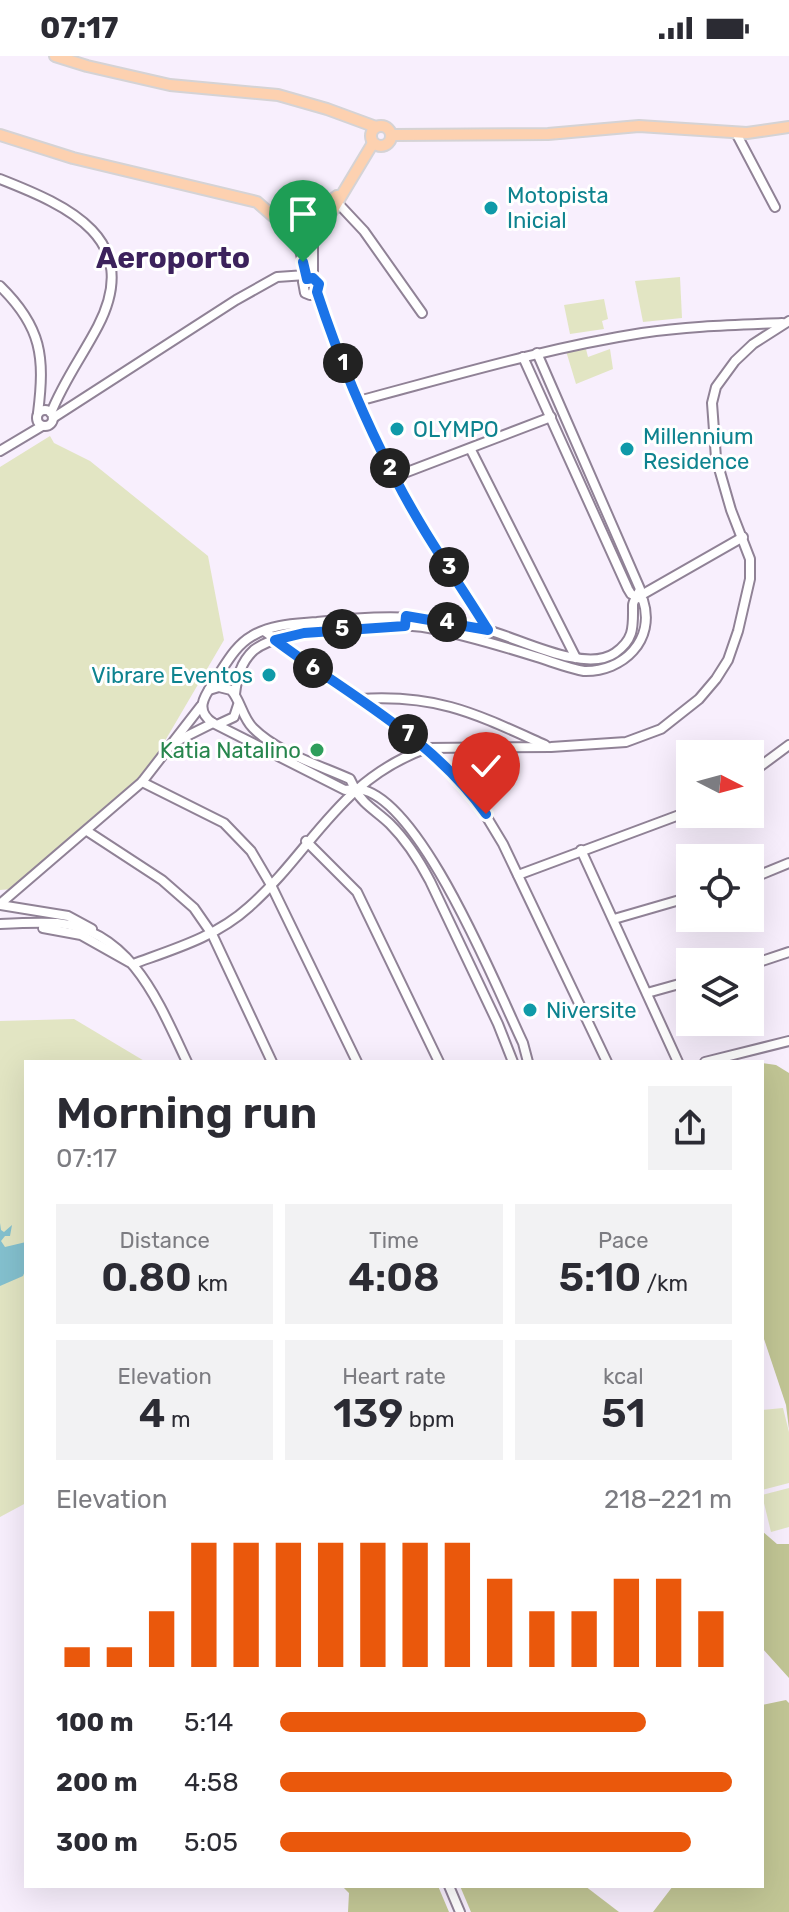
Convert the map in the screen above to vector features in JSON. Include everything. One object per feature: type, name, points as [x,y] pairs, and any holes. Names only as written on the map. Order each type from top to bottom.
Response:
[{"type":"main road","points":[[55,56],[170,85],[278,95],[376,127],[386,127],[396,135],[548,134],[639,126],[736,133],[789,127]]},
{"type":"main road","points":[[0,135],[73,158],[257,202],[298,242],[316,237],[373,143],[372,133],[376,127]]},
{"type":"main road","points":[[373,143],[379,147],[385,146],[396,135]]},
{"type":"main road","points":[[289,230],[293,218],[337,198]]},
{"type":"main road","points":[[306,213],[317,220],[316,237]]},
{"type":"street","points":[[736,133],[775,207]]},
{"type":"street","points":[[0,179],[50,201],[97,233],[109,253],[114,277],[111,300],[44,416],[26,434],[0,451]]},
{"type":"street","points":[[337,198],[422,313]]},
{"type":"street","points":[[316,237],[309,277],[302,288],[314,294],[324,313],[358,401],[394,477],[488,630],[485,642]]},
{"type":"street","points":[[298,242],[309,277]]},
{"type":"street","points":[[44,416],[277,277],[309,277],[319,284],[314,294]]},
{"type":"street","points":[[0,286],[29,321],[37,343],[42,368],[44,416]]},
{"type":"street","points":[[358,401],[537,353],[688,327],[786,322]]},
{"type":"street","points":[[4,924],[56,929],[81,935],[133,964],[212,934],[248,908],[355,789],[389,764],[427,748],[598,746],[646,736],[661,729],[699,699],[728,660],[750,579],[750,559],[716,458],[712,403],[716,387],[723,374],[753,344],[786,322]]},
{"type":"street","points":[[0,904],[142,782],[201,706],[243,642],[264,631],[285,625],[406,616],[488,630],[576,658],[606,658],[624,645],[635,621],[633,604],[640,589],[537,353]]},
{"type":"street","points":[[523,357],[628,589],[643,600],[645,634],[632,653],[609,669],[598,671],[573,669],[448,632],[405,626],[304,633],[275,640],[253,651],[239,671],[235,694],[253,729],[345,790],[364,789],[384,801],[418,836],[442,874],[523,1043],[527,1060]]},
{"type":"street","points":[[394,477],[551,417]]},
{"type":"street","points":[[471,450],[576,658]]},
{"type":"street","points":[[638,597],[743,537]]},
{"type":"street","points":[[405,626],[406,616]]},
{"type":"street","points":[[342,619],[344,629]]},
{"type":"street","points":[[264,631],[427,748],[471,791],[518,875],[606,1060]]},
{"type":"street","points":[[209,690],[225,687],[235,694]]},
{"type":"street","points":[[359,699],[405,697],[442,703],[476,714],[551,747]]},
{"type":"street","points":[[171,744],[215,723],[230,721],[238,705]]},
{"type":"street","points":[[201,706],[205,717],[215,723],[306,765]]},
{"type":"street","points":[[764,764],[789,745]]},
{"type":"street","points":[[142,782],[224,823],[251,851],[271,885],[356,1060]]},
{"type":"street","points":[[355,789],[360,800],[389,823],[420,860],[512,1060]]},
{"type":"street","points":[[518,875],[676,816]]},
{"type":"street","points":[[87,831],[162,880],[194,908],[212,934],[271,1060]]},
{"type":"street","points":[[306,841],[357,892],[438,1060]]},
{"type":"street","points":[[581,850],[677,1060]]},
{"type":"street","points":[[764,874],[788,865]]},
{"type":"street","points":[[430,881],[442,874]]},
{"type":"street","points":[[614,919],[676,901]]},
{"type":"street","points":[[0,904],[68,916],[102,937],[146,980],[186,1060]]},
{"type":"street","points":[[4,924],[57,923],[102,937]]},
{"type":"street","points":[[463,949],[475,944]]},
{"type":"street","points":[[764,960],[789,952]]},
{"type":"street","points":[[647,993],[676,985]]},
{"type":"street","points":[[498,1024],[511,1018]]},
{"type":"street","points":[[713,1060],[789,1041]]},
{"type":"street","points":[[450,1888],[460,1912]]},
{"type":"green space","points":[[680,277],[682,318],[643,322],[635,281]]},
{"type":"green space","points":[[604,299],[608,319],[602,321],[604,329],[570,334],[564,305]]},
{"type":"green space","points":[[586,349],[588,357],[610,349],[613,369],[576,384],[566,351]]},
{"type":"green space","points":[[50,436],[54,443],[90,461],[208,556],[224,640],[145,775],[11,889],[0,890],[0,467]]},
{"type":"green space","points":[[74,1019],[143,1060],[24,1060],[24,1504],[0,1517],[0,1021]]},
{"type":"green space","points":[[764,1063],[776,1065],[789,1073],[789,1429],[786,1405],[764,1339]]},
{"type":"green space","points":[[783,1408],[789,1432],[789,1483],[764,1489],[764,1410]]},
{"type":"green space","points":[[789,1488],[789,1527],[771,1532],[764,1494]]},
{"type":"green space","points":[[764,1533],[777,1544],[789,1544],[789,1678],[764,1650]]},
{"type":"green space","points":[[786,1700],[789,1703],[789,1912],[653,1912],[671,1888],[764,1888],[764,1705]]},
{"type":"green space","points":[[344,1888],[439,1888],[449,1912],[348,1912],[349,1893]]},
{"type":"green space","points":[[461,1888],[588,1888],[619,1912],[471,1912]]},
{"type":"water","points":[[0,1223],[4,1232],[12,1225],[10,1236],[5,1236],[1,1241],[5,1247],[24,1242],[24,1273],[0,1286]]},
{"type":"place","name":"Motopista Inicial","points":[[491,208]]},
{"type":"place","name":"OLYMPO","points":[[397,429]]},
{"type":"place","name":"Millennium Residence","points":[[627,449]]},
{"type":"place","name":"Vibrare Eventos","points":[[269,675]]},
{"type":"place","name":"Katia Natalino","points":[[317,750]]},
{"type":"place","name":"Niversite","points":[[530,1010]]},
{"type":"district","name":"Aeroporto","points":[[173,258]]},
{"type":"route","points":[[303,262],[307,279],[313,278],[319,284],[317,292],[340,355],[394,477],[488,630],[406,616],[405,626],[304,633],[275,640],[427,748],[456,774],[486,814]]}]
